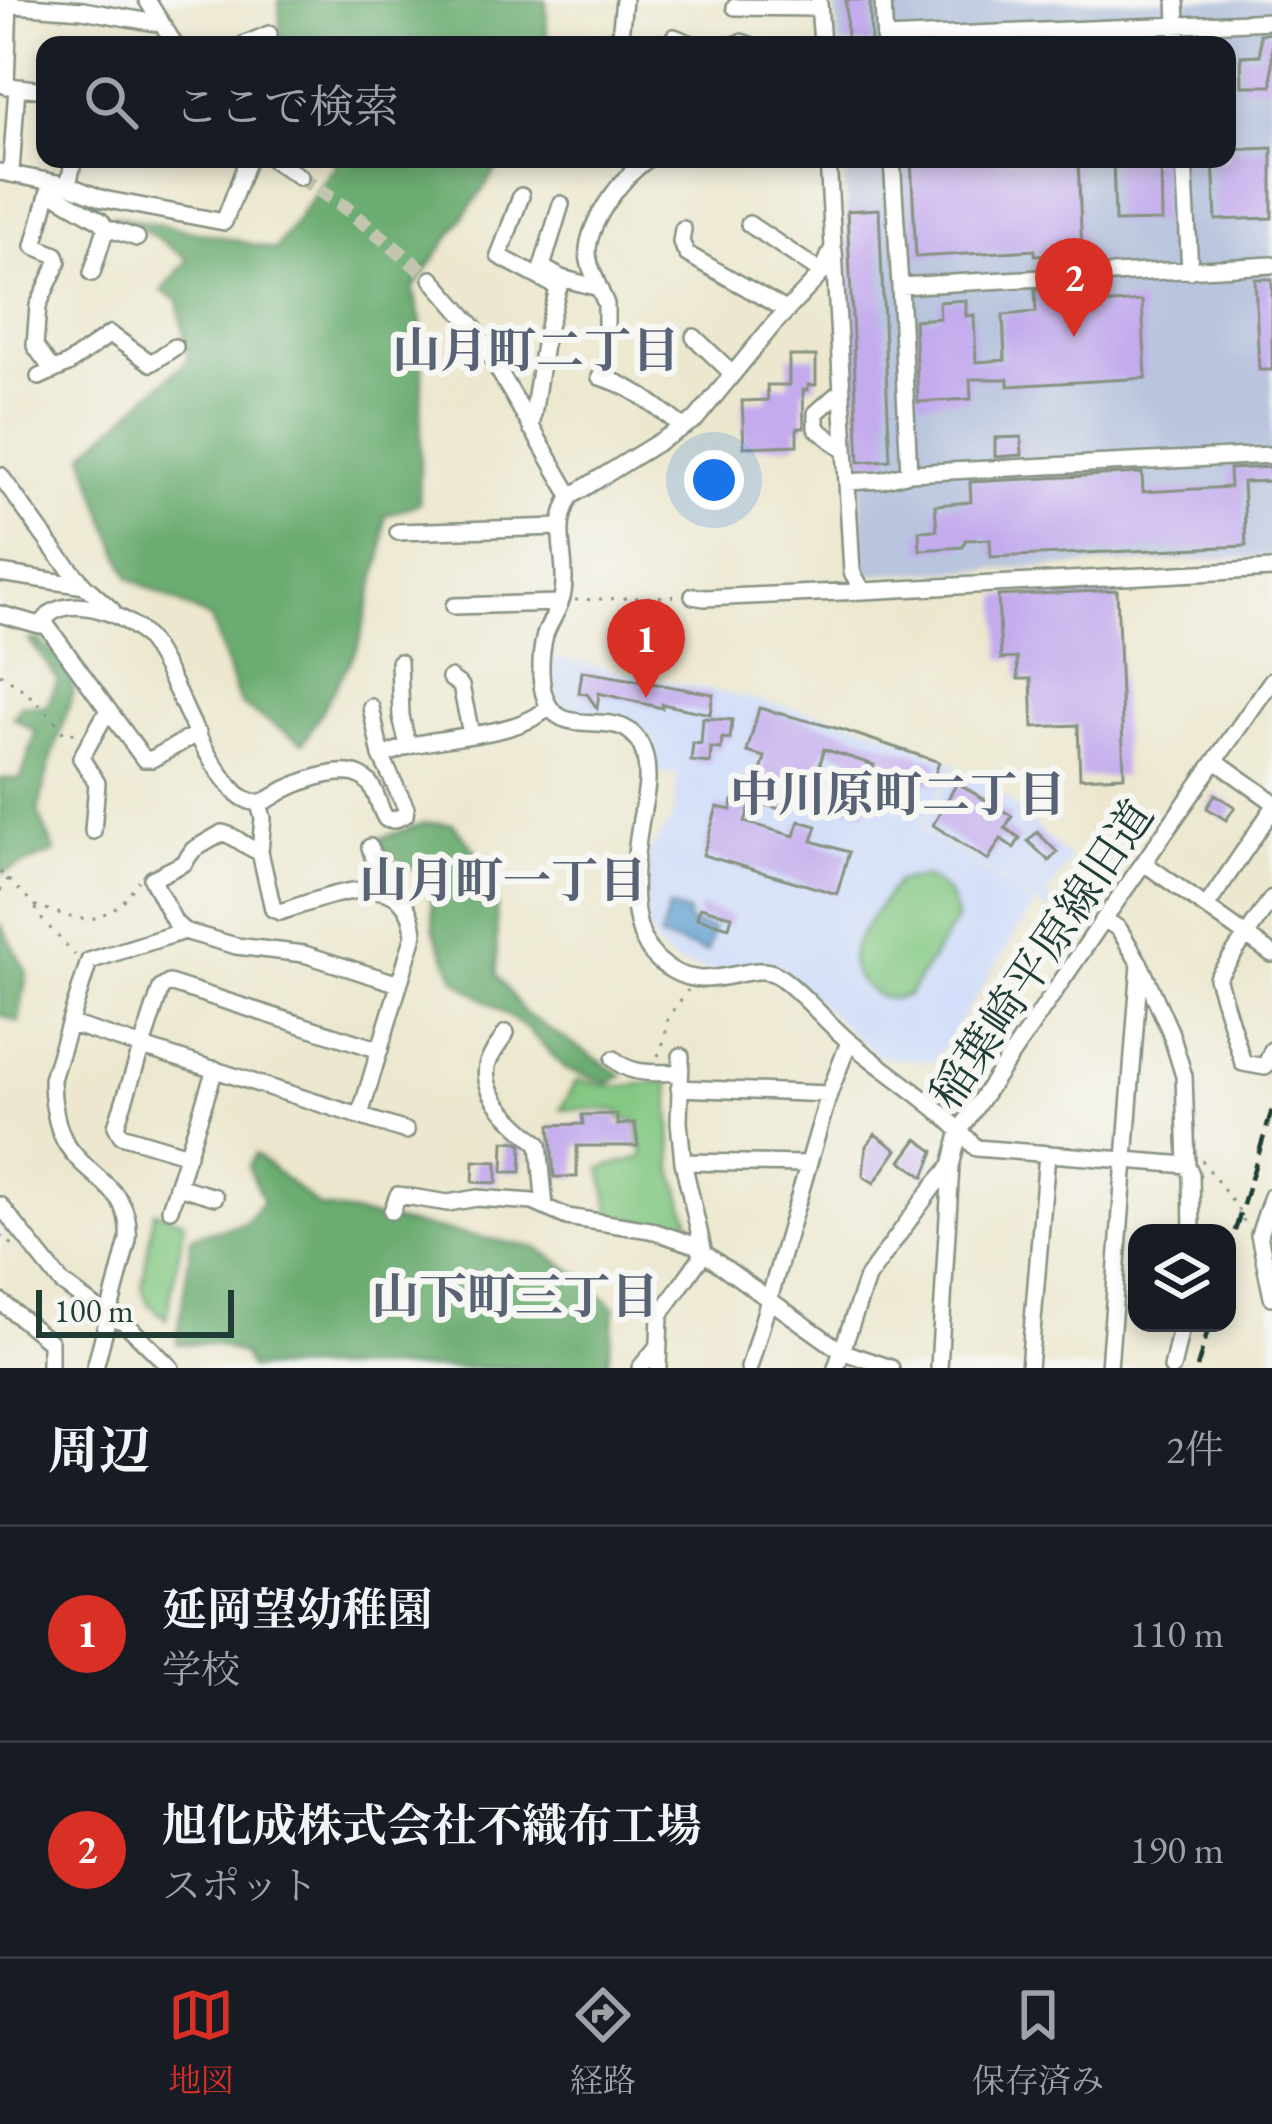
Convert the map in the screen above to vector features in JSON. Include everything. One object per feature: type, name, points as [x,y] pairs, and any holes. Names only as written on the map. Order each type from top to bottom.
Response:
[{"type":"street","points":[[147,0],[169,36]]},
{"type":"street","points":[[621,36],[624,0]]},
{"type":"street","points":[[883,0],[885,36]]},
{"type":"street","points":[[1176,0],[1178,36]]},
{"type":"street","points":[[4,175],[6,2],[160,24]]},
{"type":"street","points":[[735,7],[819,4],[821,36]]},
{"type":"street","points":[[982,36],[1272,21]]},
{"type":"street","points":[[264,36],[269,34]]},
{"type":"street","points":[[68,185],[72,168]]},
{"type":"street","points":[[4,175],[224,222],[245,168]]},
{"type":"street","points":[[286,168],[300,177]]},
{"type":"street","points":[[607,324],[606,304],[588,248],[610,196],[639,168]]},
{"type":"street","points":[[829,168],[852,572],[863,591]]},
{"type":"street","points":[[893,168],[909,473]]},
{"type":"street","points":[[1184,168],[1190,271]]},
{"type":"street","points":[[4,175],[97,205],[103,199]]},
{"type":"street","points":[[50,190],[106,228],[137,238]]},
{"type":"street","points":[[50,190],[34,246],[56,255],[58,262],[38,306],[35,346],[46,374],[110,334],[151,363],[175,347]]},
{"type":"street","points":[[521,196],[500,256],[560,283],[599,287]]},
{"type":"street","points":[[560,283],[542,267],[562,204]]},
{"type":"street","points":[[748,224],[822,273]]},
{"type":"street","points":[[92,273],[106,228]]},
{"type":"street","points":[[683,230],[682,249],[687,254],[786,310]]},
{"type":"street","points":[[833,247],[822,273],[696,419],[571,496],[561,513],[561,602],[545,635],[542,660],[549,706],[576,721],[626,727],[640,741],[648,782],[638,856],[636,923],[656,958],[675,972],[697,979],[770,972],[778,976],[849,1042],[949,1118],[976,1148],[1187,1165]]},
{"type":"street","points":[[900,286],[1272,265]]},
{"type":"street","points":[[432,279],[473,326],[571,496]]},
{"type":"street","points":[[531,428],[545,338],[560,283]]},
{"type":"street","points":[[694,337],[733,374]]},
{"type":"street","points":[[600,377],[633,389],[682,428]]},
{"type":"street","points":[[842,390],[816,412],[816,428],[845,451]]},
{"type":"street","points":[[847,482],[909,473],[1272,455]]},
{"type":"street","points":[[0,475],[57,554],[113,613]]},
{"type":"street","points":[[398,532],[560,527]]},
{"type":"street","points":[[693,596],[1272,569]]},
{"type":"street","points":[[0,572],[85,586]]},
{"type":"street","points":[[454,606],[561,602]]},
{"type":"street","points":[[0,614],[40,625],[53,611],[96,608],[113,613],[149,638],[198,733],[232,789],[247,801],[260,804],[288,788],[356,773],[368,780],[386,819],[405,815],[381,756],[371,707]]},
{"type":"street","points":[[44,622],[144,759],[198,733]]},
{"type":"street","points":[[399,662],[401,716],[409,746]]},
{"type":"street","points":[[449,678],[461,686],[471,734]]},
{"type":"street","name":"稲葉崎平原線旧道","points":[[939,1368],[952,1166],[960,1130],[1272,680]]},
{"type":"street","points":[[381,756],[520,723],[549,706]]},
{"type":"street","points":[[93,831],[97,783],[81,758],[108,710]]},
{"type":"street","points":[[1216,761],[1272,801]]},
{"type":"street","points":[[260,804],[260,852],[273,909],[280,912],[358,890],[383,890],[399,899],[414,927],[360,1115]]},
{"type":"street","points":[[1206,907],[1272,811]]},
{"type":"street","points":[[260,852],[222,832],[193,850],[184,863],[152,879],[184,931],[236,946],[304,954],[399,984]]},
{"type":"street","points":[[370,847],[383,890]]},
{"type":"street","points":[[1144,863],[1272,954]]},
{"type":"street","points":[[1272,898],[1217,978],[1244,1063],[1265,1066],[1272,1050]]},
{"type":"street","points":[[1103,919],[1119,928],[1140,964],[1184,1076],[1192,1224]]},
{"type":"street","points":[[94,1368],[129,1223],[114,1192],[68,1147],[60,1130],[52,1079],[89,961],[184,931]]},
{"type":"street","points":[[1109,1368],[1140,964]]},
{"type":"street","points":[[188,1155],[121,1135],[116,1126],[161,988],[169,983],[380,1050]]},
{"type":"street","points":[[70,1024],[406,1131]]},
{"type":"street","points":[[506,1033],[489,1062],[489,1085],[516,1124],[539,1144],[544,1207]]},
{"type":"street","points":[[748,1368],[829,1094],[849,1042]]},
{"type":"street","points":[[489,1062],[506,1052]]},
{"type":"street","points":[[614,1059],[631,1071],[680,1072],[829,1094]]},
{"type":"street","points":[[170,1209],[215,1070]]},
{"type":"street","points":[[658,1368],[660,1315],[704,1253],[683,1162],[680,1072]]},
{"type":"street","points":[[1029,1368],[1046,1154]]},
{"type":"street","points":[[683,1162],[808,1164]]},
{"type":"street","points":[[836,1368],[867,1278],[952,1166]]},
{"type":"street","points":[[178,1186],[214,1197]]},
{"type":"street","points":[[392,1211],[398,1195],[448,1203],[477,1198],[532,1202],[568,1217],[650,1230],[694,1245],[841,1351],[891,1368]]},
{"type":"street","points":[[1272,1196],[1260,1235],[1272,1297]]},
{"type":"street","points":[[0,1205],[62,1283],[107,1316],[123,1321],[171,1368]]},
{"type":"street","points":[[0,1301],[50,1342],[50,1368]]},
{"type":"street","points":[[1172,1368],[1180,1332]]},
{"type":"street","points":[[640,1368],[657,1347]]},
{"type":"path","points":[[561,602],[693,596]]},
{"type":"path","points":[[0,674],[55,717],[64,734],[76,733],[90,742]]},
{"type":"path","points":[[0,872],[36,906],[77,919],[98,918],[121,904],[138,882],[152,879]]},
{"type":"path","points":[[0,891],[8,879]]},
{"type":"path","points":[[36,906],[38,915],[87,968]]},
{"type":"path","points":[[650,1072],[665,1039],[668,1017],[697,979]]},
{"type":"path","points":[[1200,1149],[1202,1161],[1260,1235]]},
{"type":"shaded area","points":[[836,0],[1272,0],[1272,557],[865,575],[844,168],[1236,168],[1236,36],[838,36]]},
{"type":"shaded area","points":[[553,657],[840,718],[895,735],[956,764],[919,828],[1035,904],[934,1062],[881,1057],[780,965],[708,971],[677,963],[659,949],[645,926],[646,857],[673,818],[677,774],[659,772],[651,736],[623,715],[580,713],[566,707],[557,696]]},
{"type":"shaded area","points":[[958,765],[1004,796],[1071,860],[1046,896],[1083,922],[1078,931],[922,827]]},
{"type":"green space","points":[[279,0],[546,0],[547,36],[281,36]]},
{"type":"green space","points":[[334,168],[498,168],[413,289],[423,331],[419,503],[385,516],[382,554],[357,649],[303,743],[240,704],[211,619],[129,578],[84,454],[188,360],[178,300],[162,291],[188,259],[138,226],[111,215],[275,250]]},
{"type":"green space","points":[[37,639],[62,661],[74,690],[38,812],[55,852],[0,874],[0,779],[21,779],[36,732],[13,717],[22,705],[47,706],[58,679],[29,640]]},
{"type":"green space","points":[[424,823],[453,824],[486,864],[496,894],[497,976],[525,1014],[623,1076],[610,1083],[567,1070],[527,1029],[456,980],[434,931],[429,877],[394,858],[375,840]]},
{"type":"green space","points":[[925,877],[948,894],[956,920],[909,995],[881,997],[854,972],[854,947],[897,881]]},
{"type":"green space","points":[[0,923],[27,973],[19,1022],[0,1015]]},
{"type":"green space","points":[[577,1080],[614,1087],[669,1081],[673,1170],[693,1232],[611,1215],[601,1168],[643,1157],[638,1122],[621,1119],[618,1110],[561,1109]]},
{"type":"green space","points":[[255,1154],[319,1207],[537,1248],[581,1276],[615,1308],[607,1368],[249,1368],[244,1355],[215,1344],[177,1343],[192,1236],[245,1223],[263,1201],[248,1167]]},
{"type":"green space","points":[[154,1211],[185,1222],[166,1319],[148,1303],[142,1287]]},
{"type":"water","points":[[669,907],[688,913],[687,922],[713,929],[707,952],[660,938]]},
{"type":"building","points":[[846,0],[870,0],[871,36],[847,36]]},
{"type":"building","points":[[1272,33],[1272,86],[1242,86],[1241,56],[1260,55],[1260,34]]},
{"type":"building","points":[[1272,148],[1272,218],[1216,220],[1213,168],[1236,168],[1236,150]]},
{"type":"building","points":[[911,168],[1078,168],[1082,253],[1035,255],[1035,250],[916,257]]},
{"type":"building","points":[[1113,168],[1161,168],[1162,221],[1115,222]]},
{"type":"building","points":[[879,209],[890,460],[859,462],[847,211]]},
{"type":"building","points":[[1255,279],[1272,279],[1272,370],[1259,370]]},
{"type":"building","points":[[1058,289],[1060,311],[1142,301],[1146,378],[1008,386],[1008,379],[970,379],[971,399],[918,402],[914,320],[940,318],[939,302],[966,300],[966,316],[974,315],[976,362],[1005,360],[1003,315],[1036,312],[1035,290]]},
{"type":"building","points":[[789,356],[816,356],[816,385],[803,390],[804,428],[797,428],[797,445],[744,447],[742,401],[768,400],[767,385],[789,385]]},
{"type":"building","points":[[1021,437],[1022,455],[995,457],[995,438]]},
{"type":"building","points":[[1272,467],[1272,481],[1243,482],[1246,546],[991,557],[990,539],[965,540],[963,547],[920,550],[919,531],[937,530],[935,505],[971,502],[970,482],[1142,473],[1143,492],[1230,487],[1229,469]]},
{"type":"building","points":[[1117,590],[1124,776],[1080,778],[1078,725],[1033,727],[1031,679],[1018,679],[1017,658],[1001,659],[998,596]]},
{"type":"building","points":[[582,671],[713,694],[710,714],[599,693],[597,708],[587,694],[579,693]]},
{"type":"building","points":[[759,708],[939,762],[932,784],[897,772],[887,805],[868,800],[865,812],[792,792],[789,804],[782,802],[780,809],[753,802],[765,757],[747,752]],"holes":[[[824,749],[874,765],[866,789],[817,776]]]},
{"type":"building","points":[[703,718],[732,720],[730,739],[722,738],[721,749],[711,748],[710,763],[691,761],[693,743],[701,744]]},
{"type":"building","points":[[957,783],[1012,816],[1005,828],[1020,838],[1014,848],[1001,839],[988,860],[933,825]]},
{"type":"building","points":[[1215,794],[1235,807],[1226,820],[1207,808]]},
{"type":"building","points":[[733,801],[750,806],[745,822],[794,836],[799,821],[817,826],[812,841],[849,852],[837,894],[703,855],[717,807],[731,810]]},
{"type":"building","points":[[1037,832],[1057,852],[1049,861],[1028,841]]},
{"type":"building","points":[[700,907],[732,916],[729,927],[697,918]]},
{"type":"building","points":[[617,1114],[617,1125],[635,1123],[638,1146],[577,1146],[577,1177],[554,1177],[550,1125],[583,1124],[582,1115]]},
{"type":"building","points":[[875,1134],[897,1150],[874,1183],[863,1176],[866,1146]]},
{"type":"building","points":[[917,1139],[934,1151],[924,1177],[901,1161]]},
{"type":"building","points":[[504,1141],[522,1145],[521,1172],[503,1172]]},
{"type":"building","points":[[474,1161],[497,1162],[497,1183],[473,1182]]},
{"type":"tunnel","points":[[300,177],[432,279]]},
{"type":"railway","points":[[1236,1228],[1272,1110]]},
{"type":"railway","points":[[1197,1368],[1207,1332]]},
{"type":"place","name":"旭化成株式会社不織布工場","points":[[1074,337]]},
{"type":"place","name":"延岡望幼稚園","points":[[646,698]]},
{"type":"district","name":"山月町二丁目","points":[[536,350]]},
{"type":"district","name":"中川原町二丁目","points":[[898,794]]},
{"type":"district","name":"山月町一丁目","points":[[503,880]]},
{"type":"district","name":"山下町三丁目","points":[[515,1296]]}]
